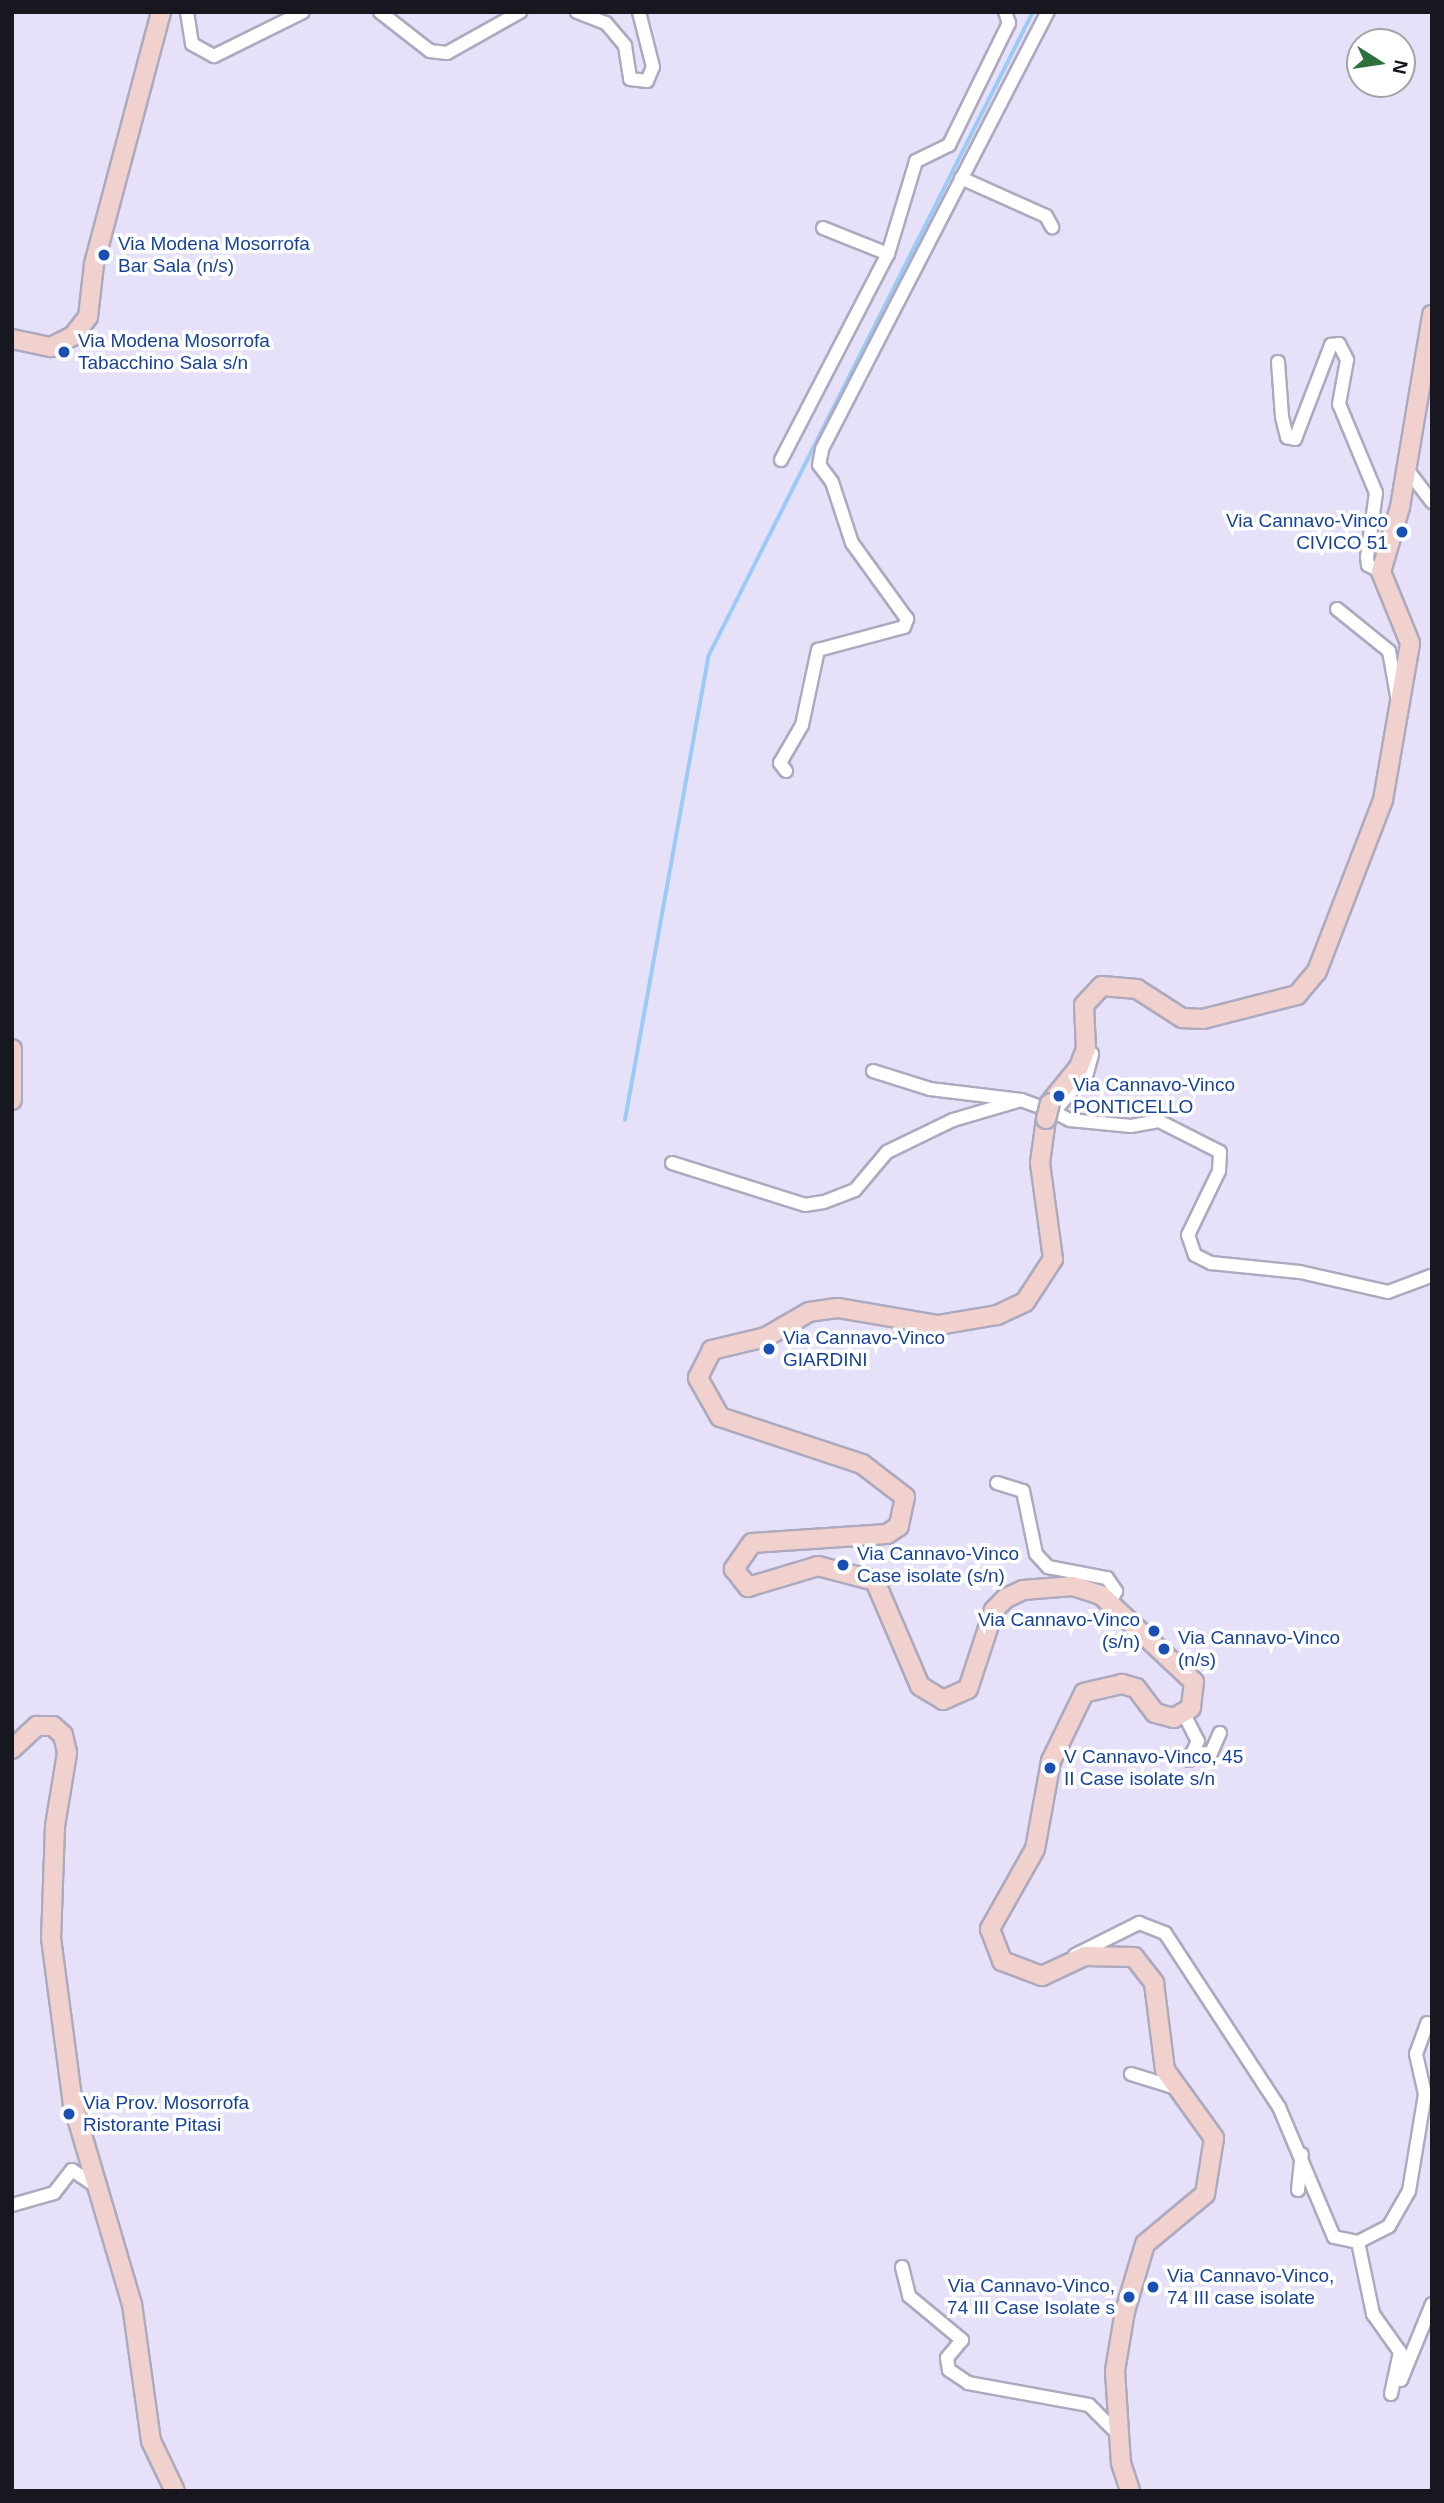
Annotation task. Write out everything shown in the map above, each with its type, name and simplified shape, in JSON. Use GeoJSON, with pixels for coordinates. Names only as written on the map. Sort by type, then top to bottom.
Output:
{"type":"FeatureCollection","features":[{"type":"Feature","properties":{"kind":"street"},"geometry":{"type":"LineString","coordinates":[[12,339],[51,347],[73,336],[88,317],[94,264],[161,12]]}},
{"type":"Feature","properties":{"kind":"street"},"geometry":{"type":"LineString","coordinates":[[187,12],[192,44],[214,56],[303,12]]}},
{"type":"Feature","properties":{"kind":"street"},"geometry":{"type":"LineString","coordinates":[[380,12],[430,51],[447,54],[520,12]]}},
{"type":"Feature","properties":{"kind":"street"},"geometry":{"type":"LineString","coordinates":[[577,12],[606,23],[625,46],[630,79],[647,81],[653,67],[639,12]]}},
{"type":"Feature","properties":{"kind":"street"},"geometry":{"type":"LineString","coordinates":[[781,460],[888,254],[916,161],[949,145],[1009,23],[1005,12]]}},
{"type":"Feature","properties":{"kind":"street"},"geometry":{"type":"LineString","coordinates":[[786,771],[780,763],[802,726],[818,650],[904,627],[907,619],[865,567],[832,482],[819,465],[961,178],[1048,12]]}},
{"type":"Feature","properties":{"kind":"street"},"geometry":{"type":"LineString","coordinates":[[961,178],[1046,216],[1052,227]]}},
{"type":"Feature","properties":{"kind":"street"},"geometry":{"type":"LineString","coordinates":[[823,229],[888,254]]}},
{"type":"Feature","properties":{"kind":"street"},"geometry":{"type":"LineString","coordinates":[[1185,1716],[1194,1682],[1110,1603],[1073,1586],[1006,1598],[994,1610],[968,1689],[943,1700],[929,1695],[875,1581],[817,1566],[748,1587],[734,1569],[752,1543],[887,1535],[899,1526],[905,1497],[862,1464],[720,1417],[698,1378],[712,1350],[766,1337],[809,1312],[837,1308],[938,1325],[997,1315],[1025,1302],[1054,1259],[1040,1163],[1050,1111],[1086,1049],[1084,1005],[1102,986],[1138,989],[1182,1018],[1203,1020],[1297,995],[1309,986],[1382,800],[1409,643],[1381,572],[1406,468],[1432,314]]}},
{"type":"Feature","properties":{"kind":"street"},"geometry":{"type":"LineString","coordinates":[[1278,362],[1282,417],[1287,437],[1295,439],[1331,345],[1339,344],[1347,360],[1339,404],[1376,493],[1367,557],[1368,565],[1381,572]]}},
{"type":"Feature","properties":{"kind":"street"},"geometry":{"type":"LineString","coordinates":[[1406,468],[1432,502]]}},
{"type":"Feature","properties":{"kind":"street"},"geometry":{"type":"LineString","coordinates":[[1337,609],[1389,650],[1399,707]]}},
{"type":"Feature","properties":{"kind":"street"},"geometry":{"type":"LineString","coordinates":[[12,1049],[17,1087],[12,1100]]}},
{"type":"Feature","properties":{"kind":"street"},"geometry":{"type":"LineString","coordinates":[[873,1071],[930,1089],[1021,1100],[1050,1111],[1120,1125],[1159,1121],[1220,1152],[1219,1171],[1188,1235],[1195,1255],[1211,1263],[1300,1272],[1388,1292],[1432,1276]]}},
{"type":"Feature","properties":{"kind":"street"},"geometry":{"type":"LineString","coordinates":[[673,1163],[805,1205],[824,1202],[855,1190],[887,1152],[924,1132],[1021,1100]]}},
{"type":"Feature","properties":{"kind":"street"},"geometry":{"type":"LineString","coordinates":[[997,1483],[1023,1491],[1036,1554],[1048,1567],[1107,1578],[1116,1591],[1110,1603]]}},
{"type":"Feature","properties":{"kind":"street"},"geometry":{"type":"LineString","coordinates":[[1173,2087],[1154,1983],[1134,1956],[1085,1956],[1042,1976],[1002,1961],[990,1929],[992,1915],[1035,1849],[1041,1796],[1074,1709],[1097,1685],[1122,1684],[1136,1688],[1155,1713],[1185,1716],[1197,1729],[1190,1757],[1211,1753],[1220,1733]]}},
{"type":"Feature","properties":{"kind":"street"},"geometry":{"type":"LineString","coordinates":[[12,1749],[37,1726],[52,1726],[63,1735],[67,1753],[55,1826],[51,1938],[73,2104],[132,2304],[151,2441],[175,2491]]}},
{"type":"Feature","properties":{"kind":"street"},"geometry":{"type":"LineString","coordinates":[[1056,1970],[1108,1936],[1139,1923],[1155,1924],[1264,2084],[1302,2154],[1334,2237],[1358,2242],[1389,2226],[1409,2191],[1425,2094],[1416,2054],[1427,2023]]}},
{"type":"Feature","properties":{"kind":"street"},"geometry":{"type":"LineString","coordinates":[[1130,2491],[1119,2435],[1115,2371],[1139,2258],[1154,2233],[1205,2194],[1216,2155],[1200,2115],[1173,2087],[1131,2074]]}},
{"type":"Feature","properties":{"kind":"street"},"geometry":{"type":"LineString","coordinates":[[1298,2190],[1302,2154]]}},
{"type":"Feature","properties":{"kind":"street"},"geometry":{"type":"LineString","coordinates":[[12,2205],[54,2193],[72,2170],[97,2187]]}},
{"type":"Feature","properties":{"kind":"street"},"geometry":{"type":"LineString","coordinates":[[1358,2242],[1373,2314],[1400,2352],[1391,2394],[1410,2365],[1432,2304]]}},
{"type":"Feature","properties":{"kind":"street"},"geometry":{"type":"LineString","coordinates":[[902,2267],[909,2296],[962,2340],[947,2358],[949,2370],[989,2388],[1089,2405],[1119,2435]]}},
{"type":"Feature","properties":{"kind":"waterway"},"geometry":{"type":"LineString","coordinates":[[625,1120],[708,657],[1033,12]]}},
{"type":"Feature","properties":{"kind":"place","name":"Via Modena Mosorrofa Bar Sala (n/s)"},"geometry":{"type":"Point","coordinates":[104,255]}},
{"type":"Feature","properties":{"kind":"place","name":"Via Modena Mosorrofa Tabacchino Sala s/n"},"geometry":{"type":"Point","coordinates":[64,352]}},
{"type":"Feature","properties":{"kind":"place","name":"Via Cannavo-Vinco CIVICO 51"},"geometry":{"type":"Point","coordinates":[1402,532]}},
{"type":"Feature","properties":{"kind":"place","name":"Via Cannavo-Vinco PONTICELLO"},"geometry":{"type":"Point","coordinates":[1059,1096]}},
{"type":"Feature","properties":{"kind":"place","name":"Via Cannavo-Vinco GIARDINI"},"geometry":{"type":"Point","coordinates":[769,1349]}},
{"type":"Feature","properties":{"kind":"place","name":"Via Cannavo-Vinco Case isolate (s/n)"},"geometry":{"type":"Point","coordinates":[843,1565]}},
{"type":"Feature","properties":{"kind":"place","name":"Via Cannavo-Vinco (s/n)"},"geometry":{"type":"Point","coordinates":[1154,1631]}},
{"type":"Feature","properties":{"kind":"place","name":"Via Cannavo-Vinco (n/s)"},"geometry":{"type":"Point","coordinates":[1164,1649]}},
{"type":"Feature","properties":{"kind":"place","name":"V Cannavo-Vinco, 45 II Case isolate s/n"},"geometry":{"type":"Point","coordinates":[1050,1768]}},
{"type":"Feature","properties":{"kind":"place","name":"Via Prov. Mosorrofa Ristorante Pitasi"},"geometry":{"type":"Point","coordinates":[69,2114]}},
{"type":"Feature","properties":{"kind":"place","name":"Via Cannavo-Vinco, 74 III case isolate"},"geometry":{"type":"Point","coordinates":[1153,2287]}},
{"type":"Feature","properties":{"kind":"place","name":"Via Cannavo-Vinco, 74 III Case Isolate s"},"geometry":{"type":"Point","coordinates":[1129,2297]}}]}
